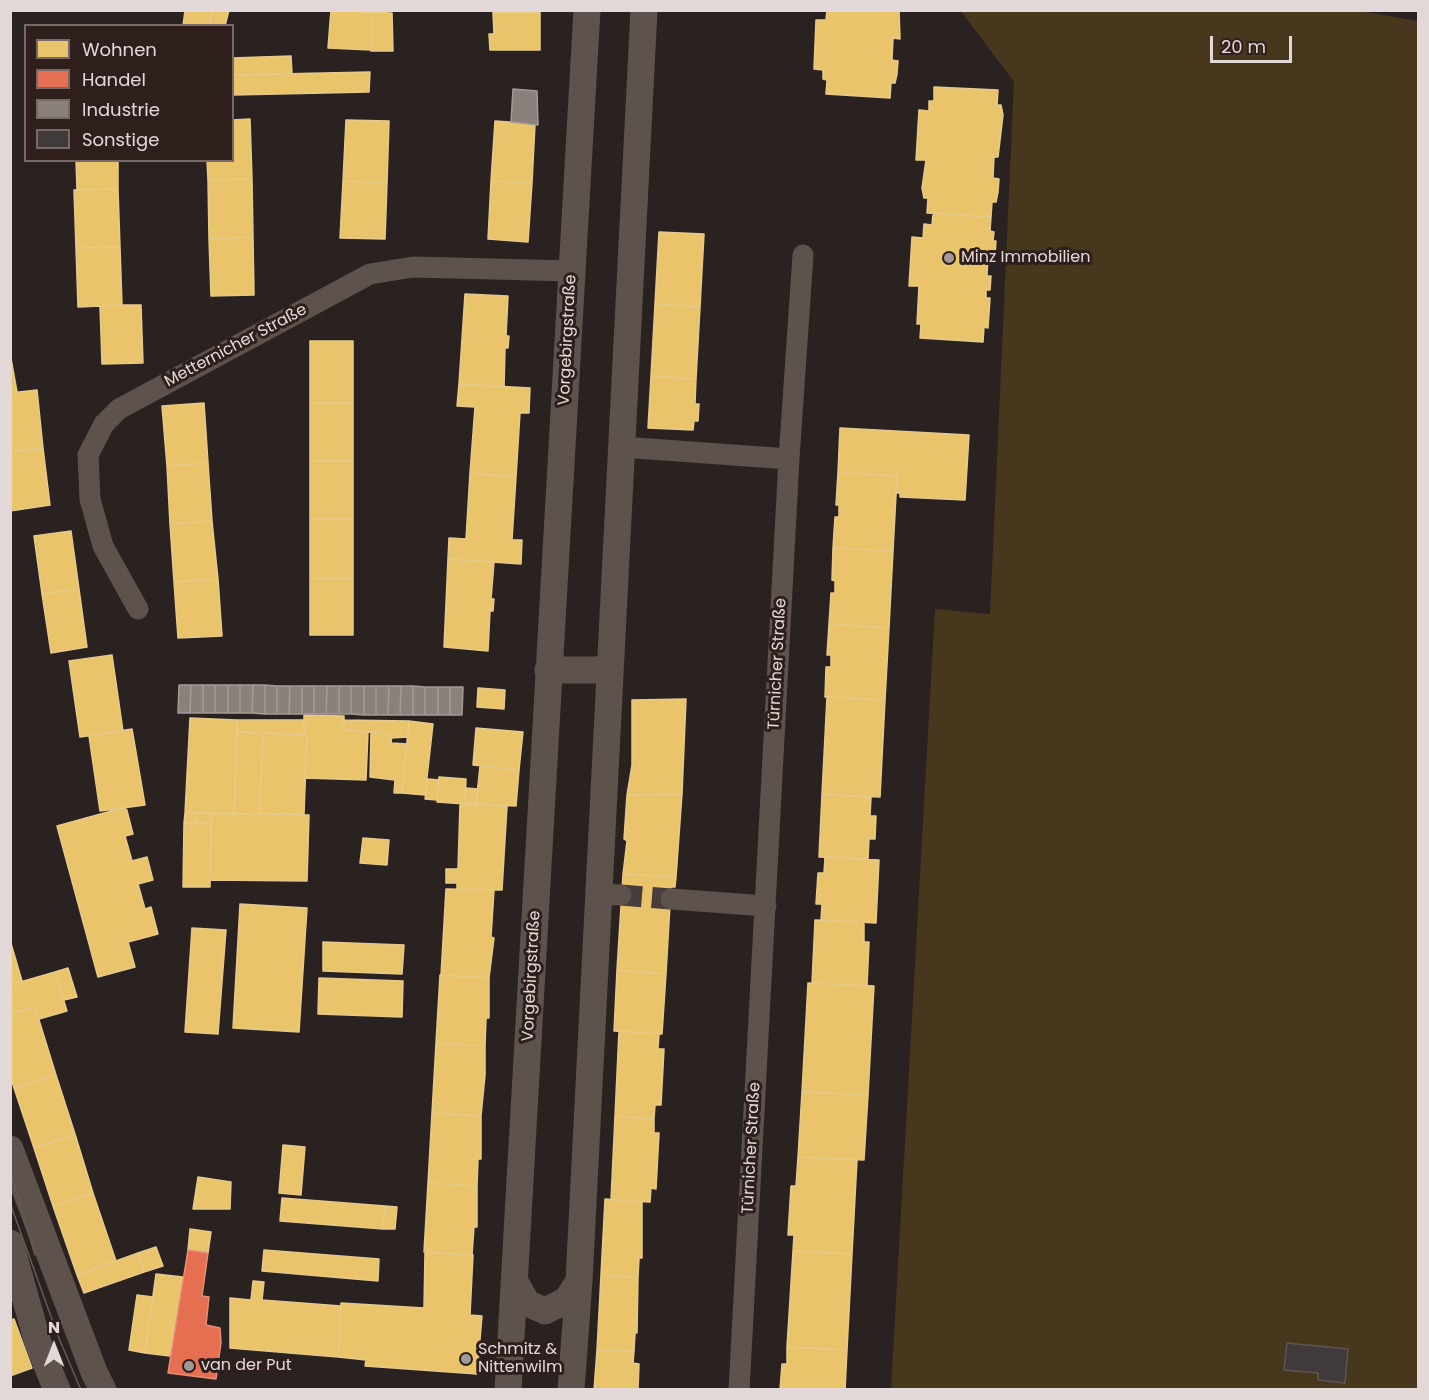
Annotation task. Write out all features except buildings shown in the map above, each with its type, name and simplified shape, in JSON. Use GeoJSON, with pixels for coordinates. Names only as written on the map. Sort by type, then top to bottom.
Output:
{"type":"FeatureCollection","features":[{"type":"Feature","properties":{"kind":"street","name":"Vorgebirgstraße"},"geometry":{"type":"LineString","coordinates":[[508,1389],[587,10]]}},
{"type":"Feature","properties":{"kind":"street"},"geometry":{"type":"LineString","coordinates":[[571,1389],[610,894],[610,670],[644,10]]}},
{"type":"Feature","properties":{"kind":"street","name":"Türnicher Straße"},"geometry":{"type":"LineString","coordinates":[[739,1389],[789,459],[803,255]]}},
{"type":"Feature","properties":{"kind":"street","name":"Metternicher Straße"},"geometry":{"type":"LineString","coordinates":[[138,609],[103,546],[90,499],[88,455],[104,424],[119,409],[370,274],[413,267],[572,271]]}},
{"type":"Feature","properties":{"kind":"street"},"geometry":{"type":"LineString","coordinates":[[622,447],[789,459]]}},
{"type":"Feature","properties":{"kind":"street"},"geometry":{"type":"LineString","coordinates":[[548,670],[610,670]]}},
{"type":"Feature","properties":{"kind":"street"},"geometry":{"type":"LineString","coordinates":[[671,899],[766,906]]}},
{"type":"Feature","properties":{"kind":"street"},"geometry":{"type":"LineString","coordinates":[[10,1149],[102,1389]]}},
{"type":"Feature","properties":{"kind":"street"},"geometry":{"type":"LineString","coordinates":[[10,1243],[38,1342],[57,1389]]}},
{"type":"Feature","properties":{"kind":"street"},"geometry":{"type":"LineString","coordinates":[[515,1282],[526,1304],[545,1311],[567,1300],[579,1281]]}},
{"type":"Feature","properties":{"kind":"shaded area"},"geometry":{"type":"Polygon","coordinates":[[[1355,10],[1418,21],[1418,1389],[891,1390],[935,609],[990,614],[1014,82],[961,11],[1355,10]]]}},
{"type":"Feature","properties":{"kind":"tunnel"},"geometry":{"type":"LineString","coordinates":[[621,895],[671,899]]}},
{"type":"Feature","properties":{"kind":"tram line"},"geometry":{"type":"LineString","coordinates":[[10,1170],[35,1255]]}},
{"type":"Feature","properties":{"kind":"tram line"},"geometry":{"type":"LineString","coordinates":[[10,1203],[58,1336],[81,1390]]}},
{"type":"Feature","properties":{"kind":"place","name":"Minz Immobilien"},"geometry":{"type":"Point","coordinates":[949,258]}},
{"type":"Feature","properties":{"kind":"place","name":"Schmitz & Nittenwilm"},"geometry":{"type":"Point","coordinates":[466,1359]}},
{"type":"Feature","properties":{"kind":"place","name":"van der Put"},"geometry":{"type":"Point","coordinates":[189,1366]}}]}
